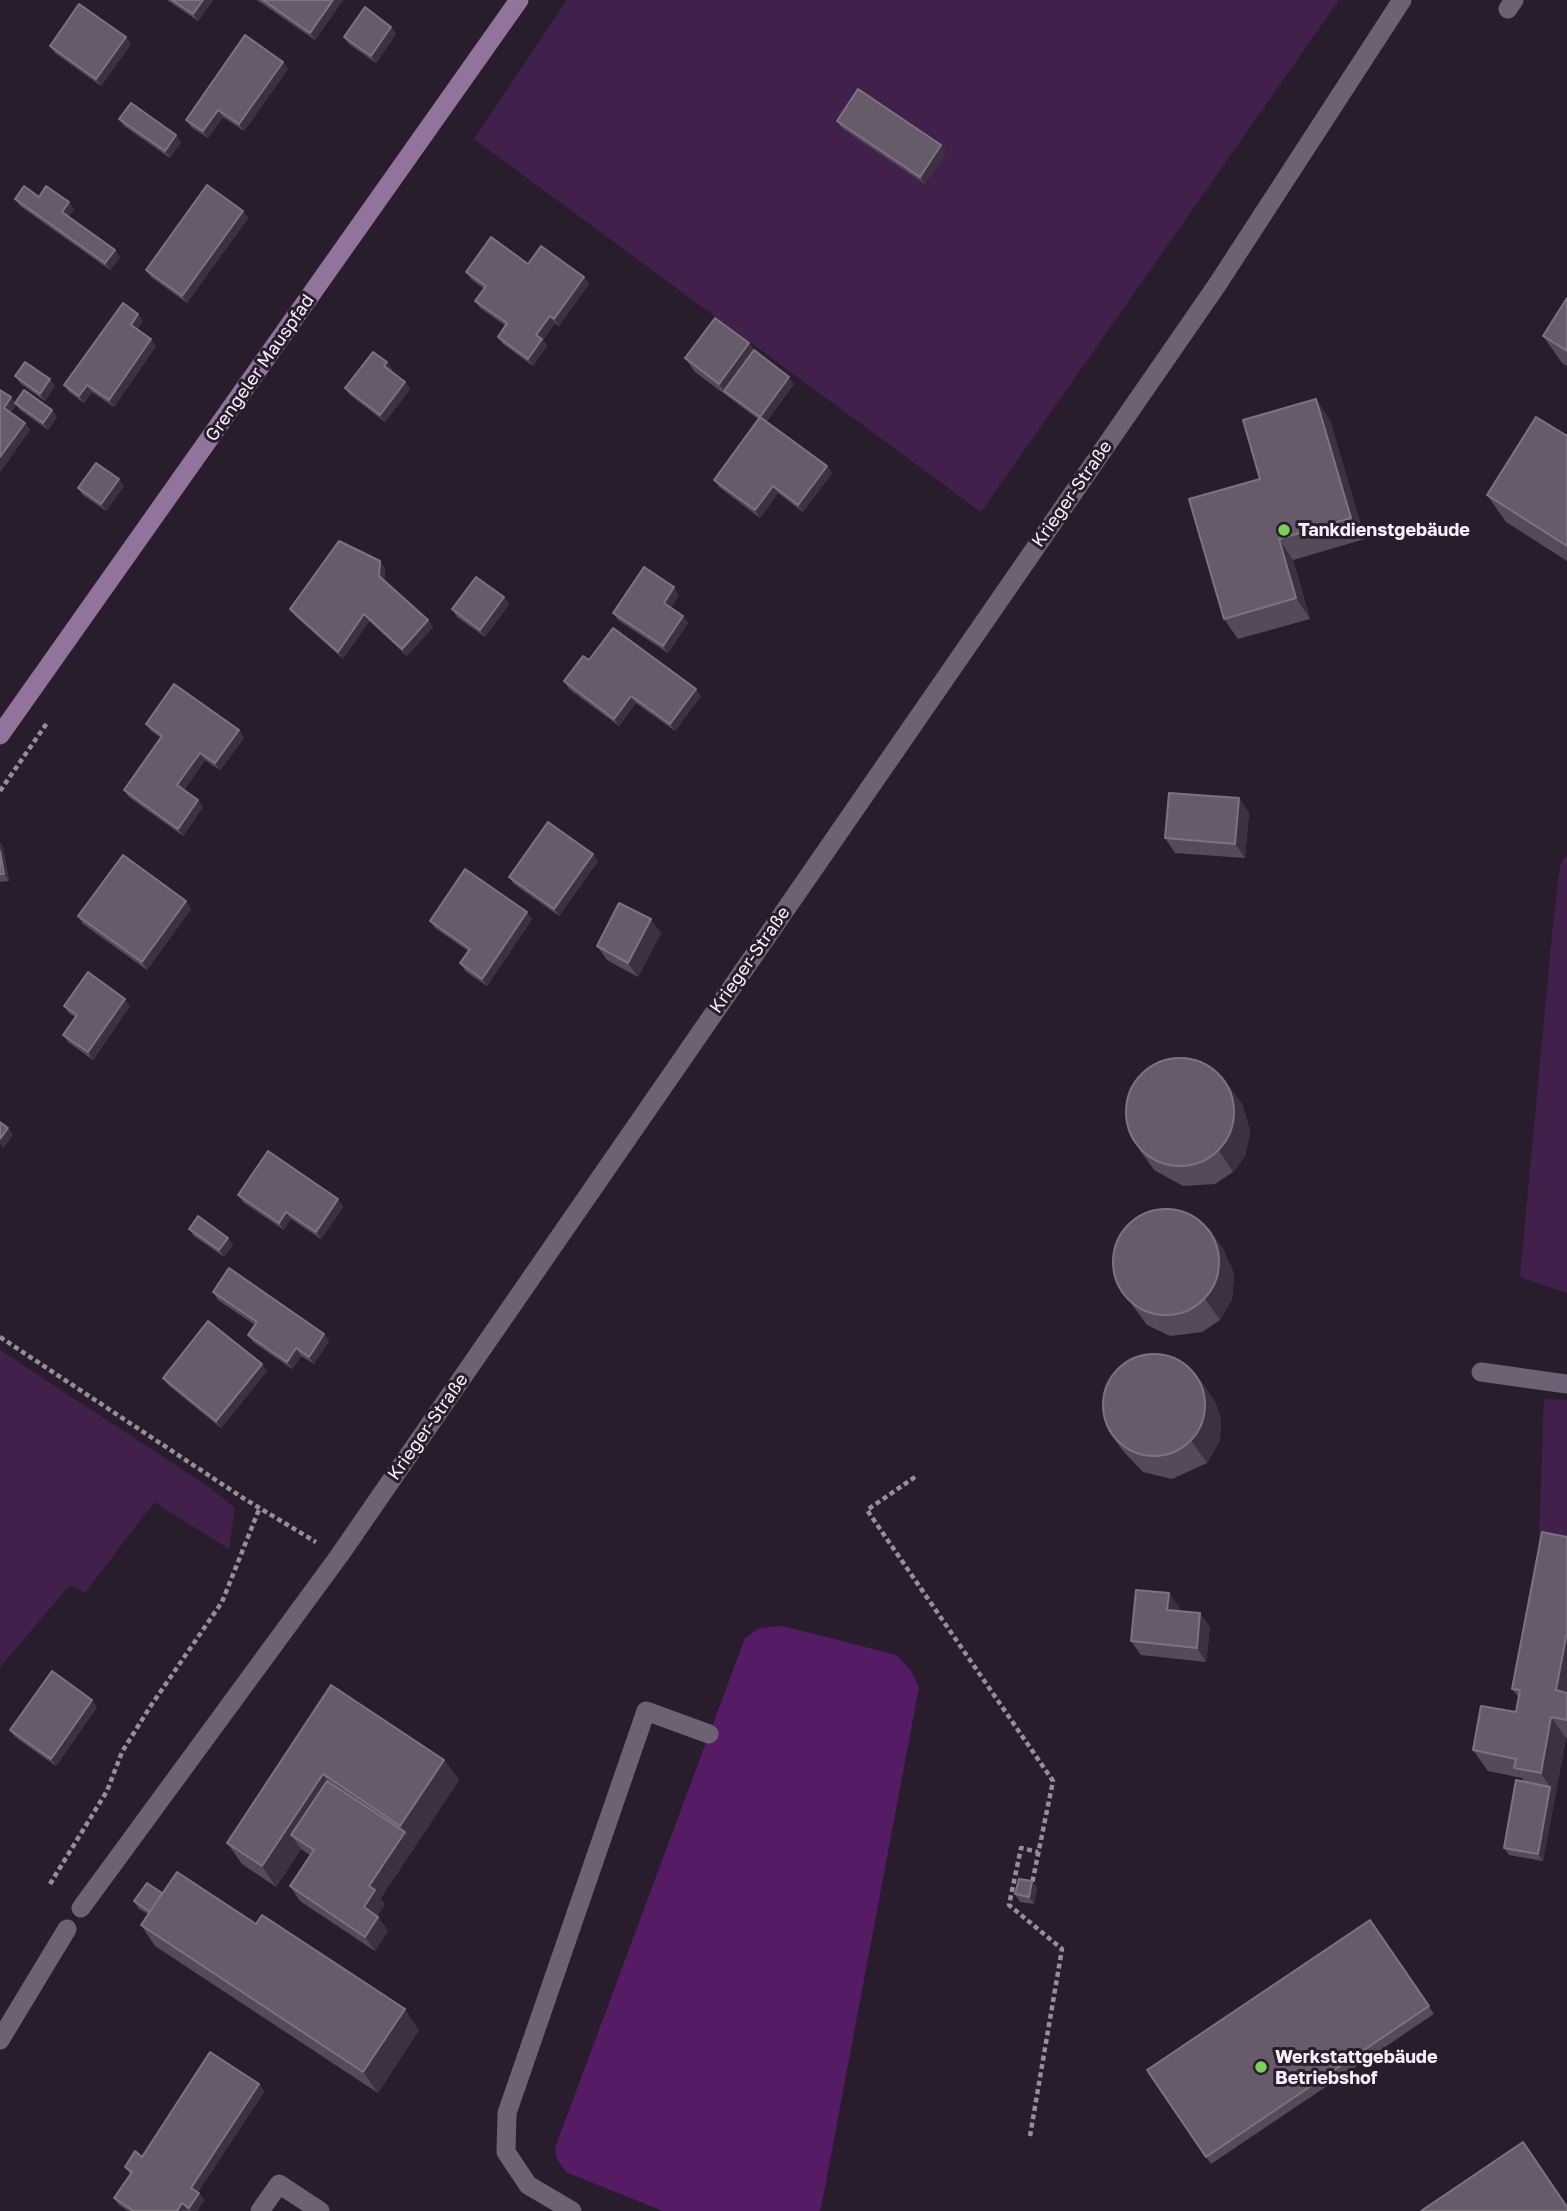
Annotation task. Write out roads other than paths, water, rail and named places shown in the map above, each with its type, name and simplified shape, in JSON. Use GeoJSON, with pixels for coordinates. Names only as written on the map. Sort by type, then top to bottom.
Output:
{"type":"FeatureCollection","features":[{"type":"Feature","properties":{"kind":"main road","name":"Grengeler Mauspfad"},"geometry":{"type":"LineString","coordinates":[[0,735],[519,0]]}},
{"type":"Feature","properties":{"kind":"street","name":"Krieger-Straße"},"geometry":{"type":"LineString","coordinates":[[81,1908],[339,1556],[1217,285],[1402,0]]}},
{"type":"Feature","properties":{"kind":"street"},"geometry":{"type":"LineString","coordinates":[[1481,1372],[1567,1384]]}},
{"type":"Feature","properties":{"kind":"street"},"geometry":{"type":"LineString","coordinates":[[572,2211],[528,2185],[506,2152],[507,2112],[646,1711],[709,1734]]}},
{"type":"Feature","properties":{"kind":"street"},"geometry":{"type":"LineString","coordinates":[[0,2040],[67,1929]]}},
{"type":"Feature","properties":{"kind":"street"},"geometry":{"type":"LineString","coordinates":[[260,2211],[279,2183],[320,2211]]}},
{"type":"Feature","properties":{"kind":"place","name":"Tankdienstgebäude"},"geometry":{"type":"Point","coordinates":[1284,530]}},
{"type":"Feature","properties":{"kind":"place","name":"Werkstattgebäude Betriebshof"},"geometry":{"type":"Point","coordinates":[1261,2067]}}]}
